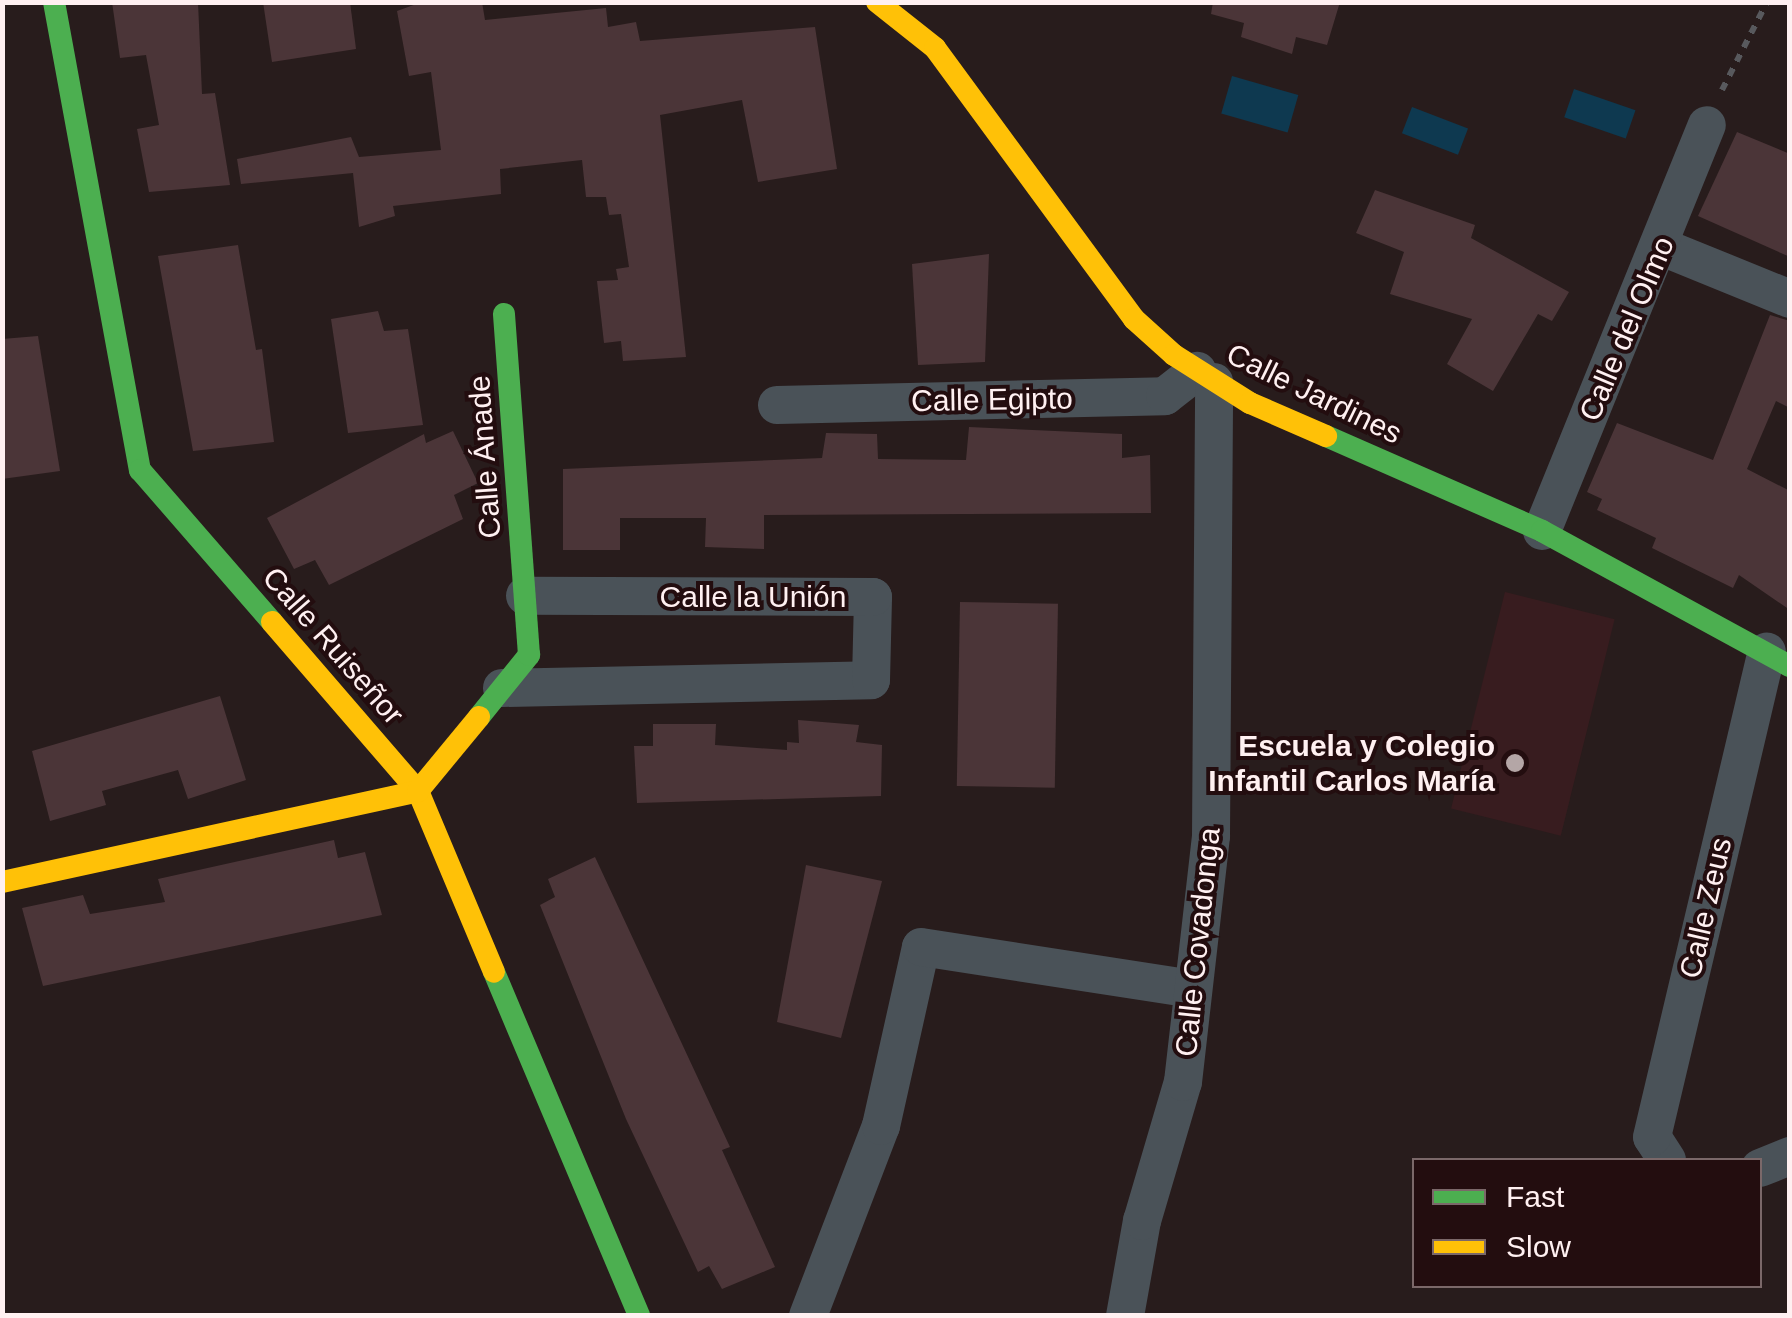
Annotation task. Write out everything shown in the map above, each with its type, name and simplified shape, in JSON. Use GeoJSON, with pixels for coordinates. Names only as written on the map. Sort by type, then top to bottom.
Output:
{"type":"FeatureCollection","features":[{"type":"Feature","properties":{"kind":"street","name":"Calle Ruiseñor"},"geometry":{"type":"LineString","coordinates":[[54,2],[140,470],[418,790],[639,1316]]}},
{"type":"Feature","properties":{"kind":"street","name":"Calle Jardines"},"geometry":{"type":"LineString","coordinates":[[877,2],[935,48],[1134,319],[1206,376],[1542,531],[1778,658]]}},
{"type":"Feature","properties":{"kind":"street","name":"Calle del Olmo"},"geometry":{"type":"LineString","coordinates":[[1542,531],[1662,247],[1707,125]]}},
{"type":"Feature","properties":{"kind":"street"},"geometry":{"type":"LineString","coordinates":[[1662,247],[1790,300]]}},
{"type":"Feature","properties":{"kind":"street","name":"Calle Ánade"},"geometry":{"type":"LineString","coordinates":[[504,314],[524,596]]}},
{"type":"Feature","properties":{"kind":"street","name":"Calle Egipto"},"geometry":{"type":"LineString","coordinates":[[777,405],[1165,396],[1206,376]]}},
{"type":"Feature","properties":{"kind":"street","name":"Calle Covadonga"},"geometry":{"type":"LineString","coordinates":[[1124,1316],[1142,1222],[1183,1082],[1212,836],[1206,376]]}},
{"type":"Feature","properties":{"kind":"street"},"geometry":{"type":"LineString","coordinates":[[2,882],[418,790],[529,656],[524,596]]}},
{"type":"Feature","properties":{"kind":"street","name":"Calle la Unión"},"geometry":{"type":"LineString","coordinates":[[502,688],[870,680],[873,597],[524,596]]}},
{"type":"Feature","properties":{"kind":"street","name":"Calle Zeus"},"geometry":{"type":"LineString","coordinates":[[1666,1158],[1652,1137],[1778,658]]}},
{"type":"Feature","properties":{"kind":"street"},"geometry":{"type":"LineString","coordinates":[[808,1316],[880,1126],[921,947],[1193,989]]}},
{"type":"Feature","properties":{"kind":"street"},"geometry":{"type":"LineString","coordinates":[[1762,1167],[1790,1156]]}},
{"type":"Feature","properties":{"kind":"path"},"geometry":{"type":"LineString","coordinates":[[1707,125],[1767,2]]}},
{"type":"Feature","properties":{"kind":"shaded area","name":"Escuela y Colegio Infantil Carlos María"},"geometry":{"type":"Polygon","coordinates":[[[1505,592],[1615,619],[1561,836],[1451,808],[1505,592]]]}},
{"type":"Feature","properties":{"kind":"water"},"geometry":{"type":"Polygon","coordinates":[[[1232,76],[1298,95],[1288,133],[1221,113],[1232,76]]]}},
{"type":"Feature","properties":{"kind":"water"},"geometry":{"type":"Polygon","coordinates":[[[1574,89],[1635,110],[1626,139],[1564,117],[1574,89]]]}},
{"type":"Feature","properties":{"kind":"water"},"geometry":{"type":"Polygon","coordinates":[[[1412,107],[1468,129],[1458,155],[1402,133],[1412,107]]]}},
{"type":"Feature","properties":{"kind":"building"},"geometry":{"type":"Polygon","coordinates":[[[112,2],[198,2],[202,94],[215,93],[230,185],[149,192],[137,129],[159,125],[146,55],[120,58],[112,2]]]}},
{"type":"Feature","properties":{"kind":"building"},"geometry":{"type":"Polygon","coordinates":[[[263,2],[350,2],[356,49],[272,62],[263,2]]]}},
{"type":"Feature","properties":{"kind":"building"},"geometry":{"type":"Polygon","coordinates":[[[422,2],[482,2],[485,20],[606,8],[608,27],[636,22],[640,41],[815,27],[837,169],[758,182],[742,100],[660,115],[686,357],[623,361],[621,341],[604,343],[597,281],[618,280],[616,269],[629,267],[621,214],[609,215],[606,197],[586,197],[582,160],[500,169],[501,194],[393,206],[395,216],[359,227],[353,173],[241,184],[237,159],[351,137],[359,157],[441,150],[431,72],[409,76],[397,11],[422,2]]]}},
{"type":"Feature","properties":{"kind":"building"},"geometry":{"type":"Polygon","coordinates":[[[1213,2],[1340,2],[1327,45],[1296,37],[1292,54],[1241,37],[1244,23],[1211,14],[1213,2]]]}},
{"type":"Feature","properties":{"kind":"building"},"geometry":{"type":"Polygon","coordinates":[[[1737,132],[1790,154],[1790,257],[1698,216],[1737,132]]]}},
{"type":"Feature","properties":{"kind":"building"},"geometry":{"type":"Polygon","coordinates":[[[1375,190],[1475,225],[1471,238],[1569,292],[1552,321],[1538,314],[1493,391],[1447,364],[1472,319],[1390,294],[1404,252],[1356,233],[1375,190]]]}},
{"type":"Feature","properties":{"kind":"building"},"geometry":{"type":"Polygon","coordinates":[[[238,245],[256,350],[262,349],[274,442],[193,451],[158,256],[238,245]]]}},
{"type":"Feature","properties":{"kind":"building"},"geometry":{"type":"Polygon","coordinates":[[[989,254],[985,362],[918,365],[912,264],[989,254]]]}},
{"type":"Feature","properties":{"kind":"building"},"geometry":{"type":"Polygon","coordinates":[[[378,311],[384,331],[408,329],[423,425],[348,433],[331,319],[378,311]]]}},
{"type":"Feature","properties":{"kind":"building"},"geometry":{"type":"Polygon","coordinates":[[[1770,315],[1790,321],[1790,408],[1776,401],[1747,469],[1790,491],[1790,610],[1739,575],[1733,588],[1652,548],[1656,538],[1597,510],[1602,499],[1587,492],[1617,423],[1713,460],[1770,315]]]}},
{"type":"Feature","properties":{"kind":"building"},"geometry":{"type":"Polygon","coordinates":[[[38,336],[60,471],[2,479],[2,339],[38,336]]]}},
{"type":"Feature","properties":{"kind":"building"},"geometry":{"type":"Polygon","coordinates":[[[969,427],[1122,434],[1122,458],[1150,455],[1151,513],[764,515],[764,549],[705,547],[706,518],[620,518],[620,550],[563,550],[563,469],[822,458],[826,433],[877,434],[878,459],[966,460],[969,427]]]}},
{"type":"Feature","properties":{"kind":"building"},"geometry":{"type":"Polygon","coordinates":[[[453,431],[478,483],[454,495],[463,519],[329,585],[315,560],[294,569],[267,518],[424,434],[426,443],[453,431]]]}},
{"type":"Feature","properties":{"kind":"building"},"geometry":{"type":"Polygon","coordinates":[[[960,602],[1058,604],[1055,788],[957,786],[960,602]]]}},
{"type":"Feature","properties":{"kind":"building"},"geometry":{"type":"Polygon","coordinates":[[[220,696],[246,780],[188,799],[178,770],[102,791],[106,805],[50,821],[32,751],[220,696]]]}},
{"type":"Feature","properties":{"kind":"building"},"geometry":{"type":"Polygon","coordinates":[[[798,720],[859,725],[856,742],[882,745],[881,796],[637,803],[634,746],[653,746],[653,724],[716,724],[715,745],[787,750],[787,742],[799,743],[798,720]]]}},
{"type":"Feature","properties":{"kind":"building"},"geometry":{"type":"Polygon","coordinates":[[[334,840],[338,858],[365,852],[382,915],[43,986],[22,908],[83,895],[90,914],[165,902],[158,879],[334,840]]]}},
{"type":"Feature","properties":{"kind":"building"},"geometry":{"type":"Polygon","coordinates":[[[595,857],[730,1147],[722,1150],[775,1267],[722,1289],[709,1266],[698,1272],[626,1119],[540,905],[555,897],[548,879],[595,857]]]}},
{"type":"Feature","properties":{"kind":"building"},"geometry":{"type":"Polygon","coordinates":[[[806,865],[882,881],[841,1038],[777,1022],[806,865]]]}},
{"type":"Feature","properties":{"kind":"traffic: fast"},"geometry":{"type":"LineString","coordinates":[[54,2],[140,470],[272,622]]}},
{"type":"Feature","properties":{"kind":"traffic: fast"},"geometry":{"type":"LineString","coordinates":[[479,717],[529,655],[504,314]]}},
{"type":"Feature","properties":{"kind":"traffic: fast"},"geometry":{"type":"LineString","coordinates":[[1326,436],[1542,531],[1790,666]]}},
{"type":"Feature","properties":{"kind":"traffic: fast"},"geometry":{"type":"LineString","coordinates":[[494,972],[639,1316]]}},
{"type":"Feature","properties":{"kind":"traffic: slow"},"geometry":{"type":"LineString","coordinates":[[877,2],[935,48],[1134,319],[1174,355],[1250,403],[1326,436]]}},
{"type":"Feature","properties":{"kind":"traffic: slow"},"geometry":{"type":"LineString","coordinates":[[272,622],[418,791],[494,972]]}},
{"type":"Feature","properties":{"kind":"traffic: slow"},"geometry":{"type":"LineString","coordinates":[[2,882],[418,791],[479,717]]}},
{"type":"Feature","properties":{"kind":"place","name":"Escuela y Colegio Infantil Carlos María"},"geometry":{"type":"Point","coordinates":[1515,763]}}]}
